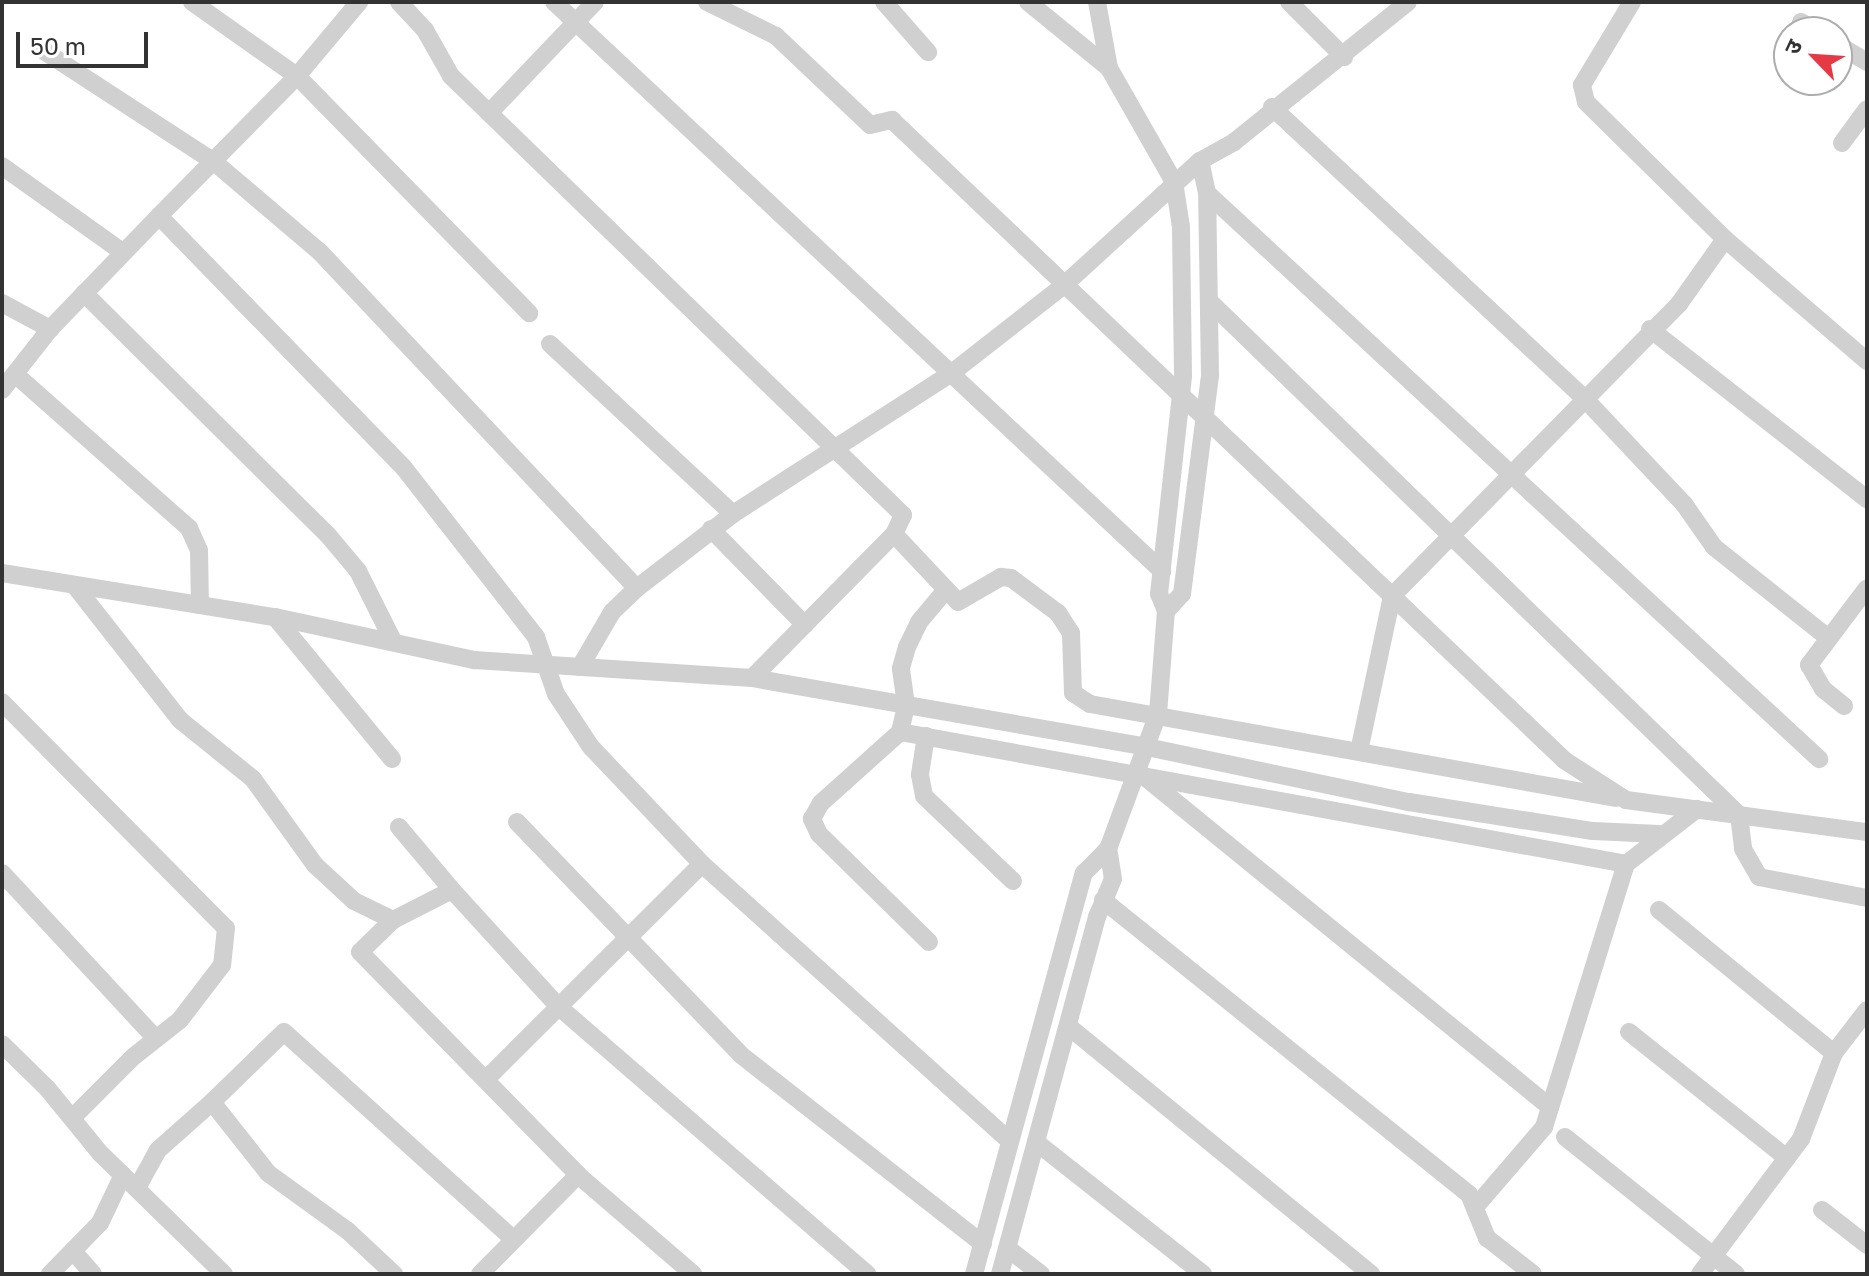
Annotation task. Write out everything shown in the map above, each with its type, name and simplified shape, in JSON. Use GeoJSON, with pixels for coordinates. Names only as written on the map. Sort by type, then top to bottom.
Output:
{"type":"FeatureCollection","features":[{"type":"Feature","properties":{"kind":"street"},"geometry":{"type":"LineString","coordinates":[[192,2],[297,76],[529,313]]}},
{"type":"Feature","properties":{"kind":"street"},"geometry":{"type":"LineString","coordinates":[[2,390],[50,329],[121,251],[297,76],[359,2]]}},
{"type":"Feature","properties":{"kind":"street"},"geometry":{"type":"LineString","coordinates":[[399,2],[425,30],[451,76],[903,515],[894,534],[752,678]]}},
{"type":"Feature","properties":{"kind":"street"},"geometry":{"type":"LineString","coordinates":[[554,2],[949,375],[1162,571]]}},
{"type":"Feature","properties":{"kind":"street"},"geometry":{"type":"LineString","coordinates":[[489,113],[595,2]]}},
{"type":"Feature","properties":{"kind":"street"},"geometry":{"type":"LineString","coordinates":[[707,2],[776,36],[870,125],[892,120],[1564,760],[1626,800]]}},
{"type":"Feature","properties":{"kind":"street"},"geometry":{"type":"LineString","coordinates":[[884,2],[928,52]]}},
{"type":"Feature","properties":{"kind":"street"},"geometry":{"type":"LineString","coordinates":[[1028,2],[1109,68]]}},
{"type":"Feature","properties":{"kind":"street"},"geometry":{"type":"LineString","coordinates":[[974,1274],[1084,873],[1108,849],[1158,714],[1166,611],[1159,594],[1181,394],[1181,227],[1174,182],[1109,68],[1097,2]]}},
{"type":"Feature","properties":{"kind":"street"},"geometry":{"type":"LineString","coordinates":[[1289,2],[1344,57]]}},
{"type":"Feature","properties":{"kind":"street"},"geometry":{"type":"LineString","coordinates":[[580,667],[612,612],[637,588],[711,529],[949,375],[1063,286],[1174,182],[1200,161],[1234,142],[1272,107],[1344,57],[1408,2]]}},
{"type":"Feature","properties":{"kind":"street"},"geometry":{"type":"LineString","coordinates":[[1632,2],[1582,85],[1586,102],[1725,239],[1867,361]]}},
{"type":"Feature","properties":{"kind":"street"},"geometry":{"type":"LineString","coordinates":[[44,51],[213,161],[320,252],[637,588]]}},
{"type":"Feature","properties":{"kind":"street"},"geometry":{"type":"LineString","coordinates":[[1272,107],[1584,398],[1684,504],[1714,547],[1826,636]]}},
{"type":"Feature","properties":{"kind":"street"},"geometry":{"type":"LineString","coordinates":[[1842,143],[1867,109]]}},
{"type":"Feature","properties":{"kind":"street"},"geometry":{"type":"LineString","coordinates":[[1166,611],[1182,594],[1204,418],[1209,301],[1207,193],[1200,161]]}},
{"type":"Feature","properties":{"kind":"street"},"geometry":{"type":"LineString","coordinates":[[2,166],[121,251]]}},
{"type":"Feature","properties":{"kind":"street"},"geometry":{"type":"LineString","coordinates":[[1207,193],[1819,759]]}},
{"type":"Feature","properties":{"kind":"street"},"geometry":{"type":"LineString","coordinates":[[159,216],[404,468],[536,637],[550,666],[556,694],[591,747],[702,864],[1010,1141]]}},
{"type":"Feature","properties":{"kind":"street"},"geometry":{"type":"LineString","coordinates":[[1359,751],[1392,596],[1650,329],[1679,304],[1725,239]]}},
{"type":"Feature","properties":{"kind":"street"},"geometry":{"type":"LineString","coordinates":[[84,293],[327,534],[358,571],[394,643]]}},
{"type":"Feature","properties":{"kind":"street"},"geometry":{"type":"LineString","coordinates":[[1209,301],[1739,815],[1743,849],[1759,877],[1867,898]]}},
{"type":"Feature","properties":{"kind":"street"},"geometry":{"type":"LineString","coordinates":[[2,303],[50,329]]}},
{"type":"Feature","properties":{"kind":"street"},"geometry":{"type":"LineString","coordinates":[[1650,329],[1867,499]]}},
{"type":"Feature","properties":{"kind":"street"},"geometry":{"type":"LineString","coordinates":[[550,344],[733,514]]}},
{"type":"Feature","properties":{"kind":"street"},"geometry":{"type":"LineString","coordinates":[[16,375],[189,528],[199,550],[200,605]]}},
{"type":"Feature","properties":{"kind":"street"},"geometry":{"type":"LineString","coordinates":[[711,529],[805,625]]}},
{"type":"Feature","properties":{"kind":"street"},"geometry":{"type":"LineString","coordinates":[[894,534],[944,592],[958,602],[1001,577],[1011,578],[1067,623],[1071,633],[1070,684],[1080,700],[1626,800],[1867,832]]}},
{"type":"Feature","properties":{"kind":"street"},"geometry":{"type":"LineString","coordinates":[[2,573],[275,617],[474,660],[752,678],[1147,747],[1409,802],[1593,831],[1659,834]]}},
{"type":"Feature","properties":{"kind":"street"},"geometry":{"type":"LineString","coordinates":[[75,586],[180,720],[253,779],[315,865],[354,901],[393,920]]}},
{"type":"Feature","properties":{"kind":"street"},"geometry":{"type":"LineString","coordinates":[[1844,706],[1823,689],[1809,665],[1826,636],[1860,609],[1867,588]]}},
{"type":"Feature","properties":{"kind":"street"},"geometry":{"type":"LineString","coordinates":[[929,942],[819,834],[812,819],[821,803],[900,732],[906,705],[901,668],[907,647],[944,592]]}},
{"type":"Feature","properties":{"kind":"street"},"geometry":{"type":"LineString","coordinates":[[275,617],[392,759]]}},
{"type":"Feature","properties":{"kind":"street"},"geometry":{"type":"LineString","coordinates":[[2,702],[226,928],[222,965],[180,1020],[72,1118]]}},
{"type":"Feature","properties":{"kind":"street"},"geometry":{"type":"LineString","coordinates":[[900,732],[1139,772],[1626,864]]}},
{"type":"Feature","properties":{"kind":"street"},"geometry":{"type":"LineString","coordinates":[[926,736],[920,775],[924,796],[1013,881]]}},
{"type":"Feature","properties":{"kind":"street"},"geometry":{"type":"LineString","coordinates":[[1139,772],[1550,1107]]}},
{"type":"Feature","properties":{"kind":"street"},"geometry":{"type":"LineString","coordinates":[[1477,1205],[1544,1127],[1626,864],[1659,834],[1697,809]]}},
{"type":"Feature","properties":{"kind":"street"},"geometry":{"type":"LineString","coordinates":[[517,822],[741,1055],[983,1244]]}},
{"type":"Feature","properties":{"kind":"street"},"geometry":{"type":"LineString","coordinates":[[399,827],[559,1007],[867,1274]]}},
{"type":"Feature","properties":{"kind":"street"},"geometry":{"type":"LineString","coordinates":[[1000,1274],[1103,900],[1113,879],[1108,849]]}},
{"type":"Feature","properties":{"kind":"street"},"geometry":{"type":"LineString","coordinates":[[486,1079],[702,864]]}},
{"type":"Feature","properties":{"kind":"street"},"geometry":{"type":"LineString","coordinates":[[2,873],[156,1039]]}},
{"type":"Feature","properties":{"kind":"street"},"geometry":{"type":"LineString","coordinates":[[452,890],[393,920],[360,952],[578,1175],[693,1274]]}},
{"type":"Feature","properties":{"kind":"street"},"geometry":{"type":"LineString","coordinates":[[1103,900],[1477,1205],[1487,1238],[1533,1274]]}},
{"type":"Feature","properties":{"kind":"street"},"geometry":{"type":"LineString","coordinates":[[1659,910],[1834,1053]]}},
{"type":"Feature","properties":{"kind":"street"},"geometry":{"type":"LineString","coordinates":[[1700,1274],[1801,1139],[1834,1053],[1867,1010]]}},
{"type":"Feature","properties":{"kind":"street"},"geometry":{"type":"LineString","coordinates":[[1068,1026],[1371,1274]]}},
{"type":"Feature","properties":{"kind":"street"},"geometry":{"type":"LineString","coordinates":[[50,1274],[100,1223],[158,1150],[284,1032],[513,1239]]}},
{"type":"Feature","properties":{"kind":"street"},"geometry":{"type":"LineString","coordinates":[[1629,1032],[1787,1158]]}},
{"type":"Feature","properties":{"kind":"street"},"geometry":{"type":"LineString","coordinates":[[2,1044],[130,1182],[224,1274]]}},
{"type":"Feature","properties":{"kind":"street"},"geometry":{"type":"LineString","coordinates":[[212,1102],[268,1173],[348,1231],[394,1274]]}},
{"type":"Feature","properties":{"kind":"street"},"geometry":{"type":"LineString","coordinates":[[1565,1137],[1736,1274]]}},
{"type":"Feature","properties":{"kind":"street"},"geometry":{"type":"LineString","coordinates":[[1036,1142],[1203,1274]]}},
{"type":"Feature","properties":{"kind":"street"},"geometry":{"type":"LineString","coordinates":[[480,1274],[578,1175]]}},
{"type":"Feature","properties":{"kind":"street"},"geometry":{"type":"LineString","coordinates":[[1822,1210],[1867,1245]]}},
{"type":"Feature","properties":{"kind":"street"},"geometry":{"type":"LineString","coordinates":[[1007,1248],[1041,1274]]}},
{"type":"Feature","properties":{"kind":"street"},"geometry":{"type":"LineString","coordinates":[[73,1251],[93,1274]]}}]}
